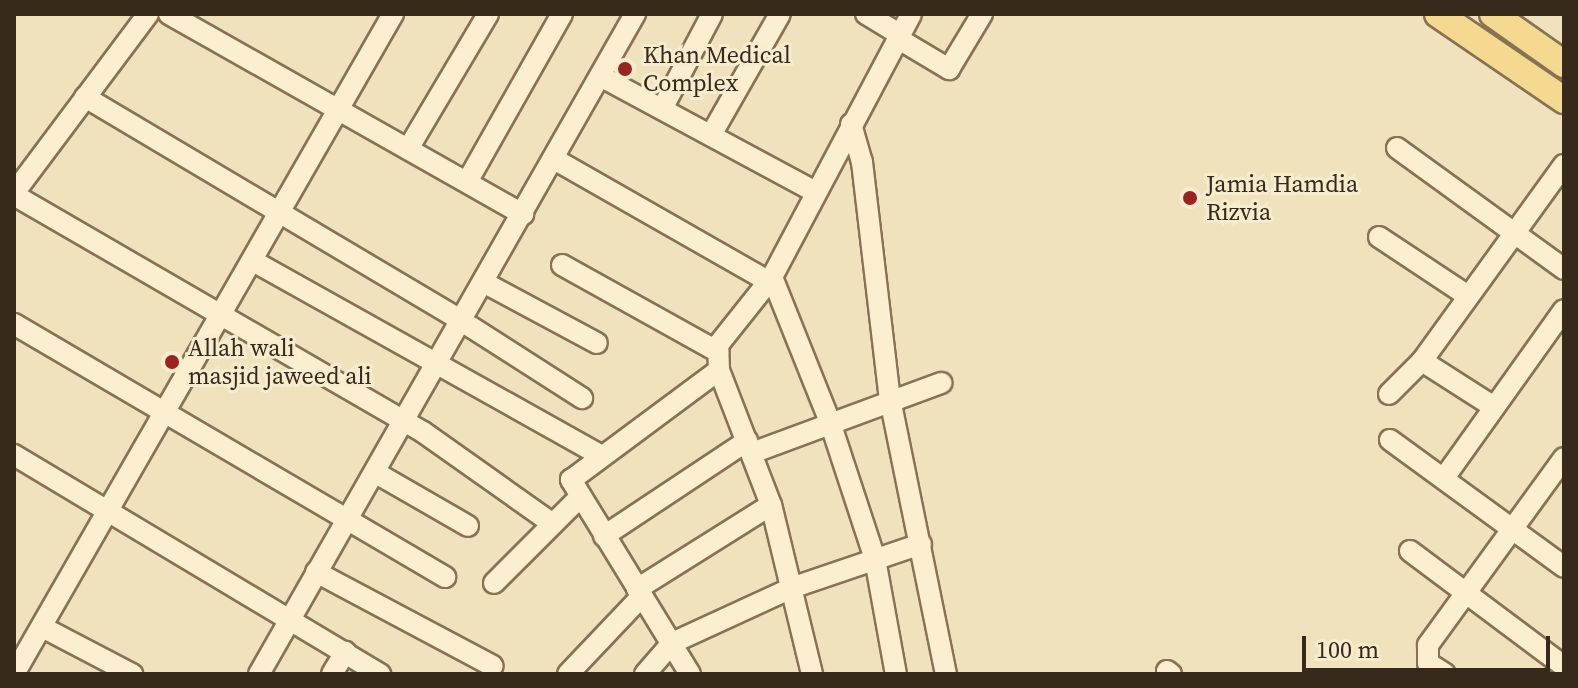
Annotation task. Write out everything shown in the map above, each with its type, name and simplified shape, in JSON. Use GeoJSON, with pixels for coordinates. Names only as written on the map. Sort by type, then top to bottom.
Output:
{"type":"FeatureCollection","features":[{"type":"Feature","properties":{"kind":"main road"},"geometry":{"type":"LineString","coordinates":[[1438,14],[1564,100]]}},
{"type":"Feature","properties":{"kind":"main road"},"geometry":{"type":"LineString","coordinates":[[1493,14],[1564,64]]}},
{"type":"Feature","properties":{"kind":"street"},"geometry":{"type":"LineString","coordinates":[[148,14],[14,194],[407,422],[553,524]]}},
{"type":"Feature","properties":{"kind":"street"},"geometry":{"type":"LineString","coordinates":[[169,14],[523,214]]}},
{"type":"Feature","properties":{"kind":"street"},"geometry":{"type":"LineString","coordinates":[[14,674],[341,110],[393,14]]}},
{"type":"Feature","properties":{"kind":"street"},"geometry":{"type":"LineString","coordinates":[[408,149],[488,14]]}},
{"type":"Feature","properties":{"kind":"street"},"geometry":{"type":"LineString","coordinates":[[467,182],[562,14]]}},
{"type":"Feature","properties":{"kind":"street"},"geometry":{"type":"LineString","coordinates":[[259,674],[346,520],[407,422],[435,363],[635,14]]}},
{"type":"Feature","properties":{"kind":"street"},"geometry":{"type":"LineString","coordinates":[[662,109],[712,14]]}},
{"type":"Feature","properties":{"kind":"street"},"geometry":{"type":"LineString","coordinates":[[711,135],[780,14]]}},
{"type":"Feature","properties":{"kind":"street"},"geometry":{"type":"LineString","coordinates":[[866,14],[949,69],[982,14]]}},
{"type":"Feature","properties":{"kind":"street"},"geometry":{"type":"LineString","coordinates":[[690,674],[579,498],[571,480],[719,361],[731,323],[770,279],[911,14]]}},
{"type":"Feature","properties":{"kind":"street"},"geometry":{"type":"LineString","coordinates":[[600,76],[815,192]]}},
{"type":"Feature","properties":{"kind":"street"},"geometry":{"type":"LineString","coordinates":[[85,97],[460,320],[582,398]]}},
{"type":"Feature","properties":{"kind":"street"},"geometry":{"type":"LineString","coordinates":[[851,124],[862,162],[890,399],[946,674]]}},
{"type":"Feature","properties":{"kind":"street"},"geometry":{"type":"LineString","coordinates":[[1397,148],[1564,269]]}},
{"type":"Feature","properties":{"kind":"street"},"geometry":{"type":"LineString","coordinates":[[554,159],[770,279],[830,422],[875,559],[896,674]]}},
{"type":"Feature","properties":{"kind":"street"},"geometry":{"type":"LineString","coordinates":[[1389,394],[1422,361],[1564,165]]}},
{"type":"Feature","properties":{"kind":"street"},"geometry":{"type":"LineString","coordinates":[[1379,237],[1468,296]]}},
{"type":"Feature","properties":{"kind":"street"},"geometry":{"type":"LineString","coordinates":[[253,261],[600,455]]}},
{"type":"Feature","properties":{"kind":"street"},"geometry":{"type":"LineString","coordinates":[[562,265],[719,361],[771,505],[794,587],[812,674]]}},
{"type":"Feature","properties":{"kind":"street"},"geometry":{"type":"LineString","coordinates":[[483,282],[597,343]]}},
{"type":"Feature","properties":{"kind":"street"},"geometry":{"type":"LineString","coordinates":[[1444,478],[1564,310]]}},
{"type":"Feature","properties":{"kind":"street"},"geometry":{"type":"LineString","coordinates":[[14,324],[163,416],[445,577]]}},
{"type":"Feature","properties":{"kind":"street"},"geometry":{"type":"LineString","coordinates":[[1422,361],[1494,407]]}},
{"type":"Feature","properties":{"kind":"street"},"geometry":{"type":"LineString","coordinates":[[604,536],[749,447],[941,383]]}},
{"type":"Feature","properties":{"kind":"street"},"geometry":{"type":"LineString","coordinates":[[1390,440],[1564,567]]}},
{"type":"Feature","properties":{"kind":"street"},"geometry":{"type":"LineString","coordinates":[[14,455],[111,510],[380,674]]}},
{"type":"Feature","properties":{"kind":"street"},"geometry":{"type":"LineString","coordinates":[[1445,674],[1428,663],[1426,651],[1462,594],[1564,458]]}},
{"type":"Feature","properties":{"kind":"street"},"geometry":{"type":"LineString","coordinates":[[376,473],[468,526]]}},
{"type":"Feature","properties":{"kind":"street"},"geometry":{"type":"LineString","coordinates":[[494,583],[579,498]]}},
{"type":"Feature","properties":{"kind":"street"},"geometry":{"type":"LineString","coordinates":[[568,674],[640,593],[771,505]]}},
{"type":"Feature","properties":{"kind":"street"},"geometry":{"type":"LineString","coordinates":[[645,674],[672,643],[794,587],[921,544]]}},
{"type":"Feature","properties":{"kind":"street"},"geometry":{"type":"LineString","coordinates":[[1410,551],[1462,594],[1564,666]]}},
{"type":"Feature","properties":{"kind":"street"},"geometry":{"type":"LineString","coordinates":[[316,572],[493,666]]}},
{"type":"Feature","properties":{"kind":"street"},"geometry":{"type":"LineString","coordinates":[[42,627],[132,674]]}},
{"type":"Feature","properties":{"kind":"street"},"geometry":{"type":"LineString","coordinates":[[332,674],[345,652]]}},
{"type":"Feature","properties":{"kind":"place","name":"Khan Medical Complex"},"geometry":{"type":"Point","coordinates":[625,69]}},
{"type":"Feature","properties":{"kind":"place","name":"Jamia Hamdia Rizvia"},"geometry":{"type":"Point","coordinates":[1190,198]}},
{"type":"Feature","properties":{"kind":"place","name":"Allah wali masjid jaweed ali"},"geometry":{"type":"Point","coordinates":[172,362]}}]}
